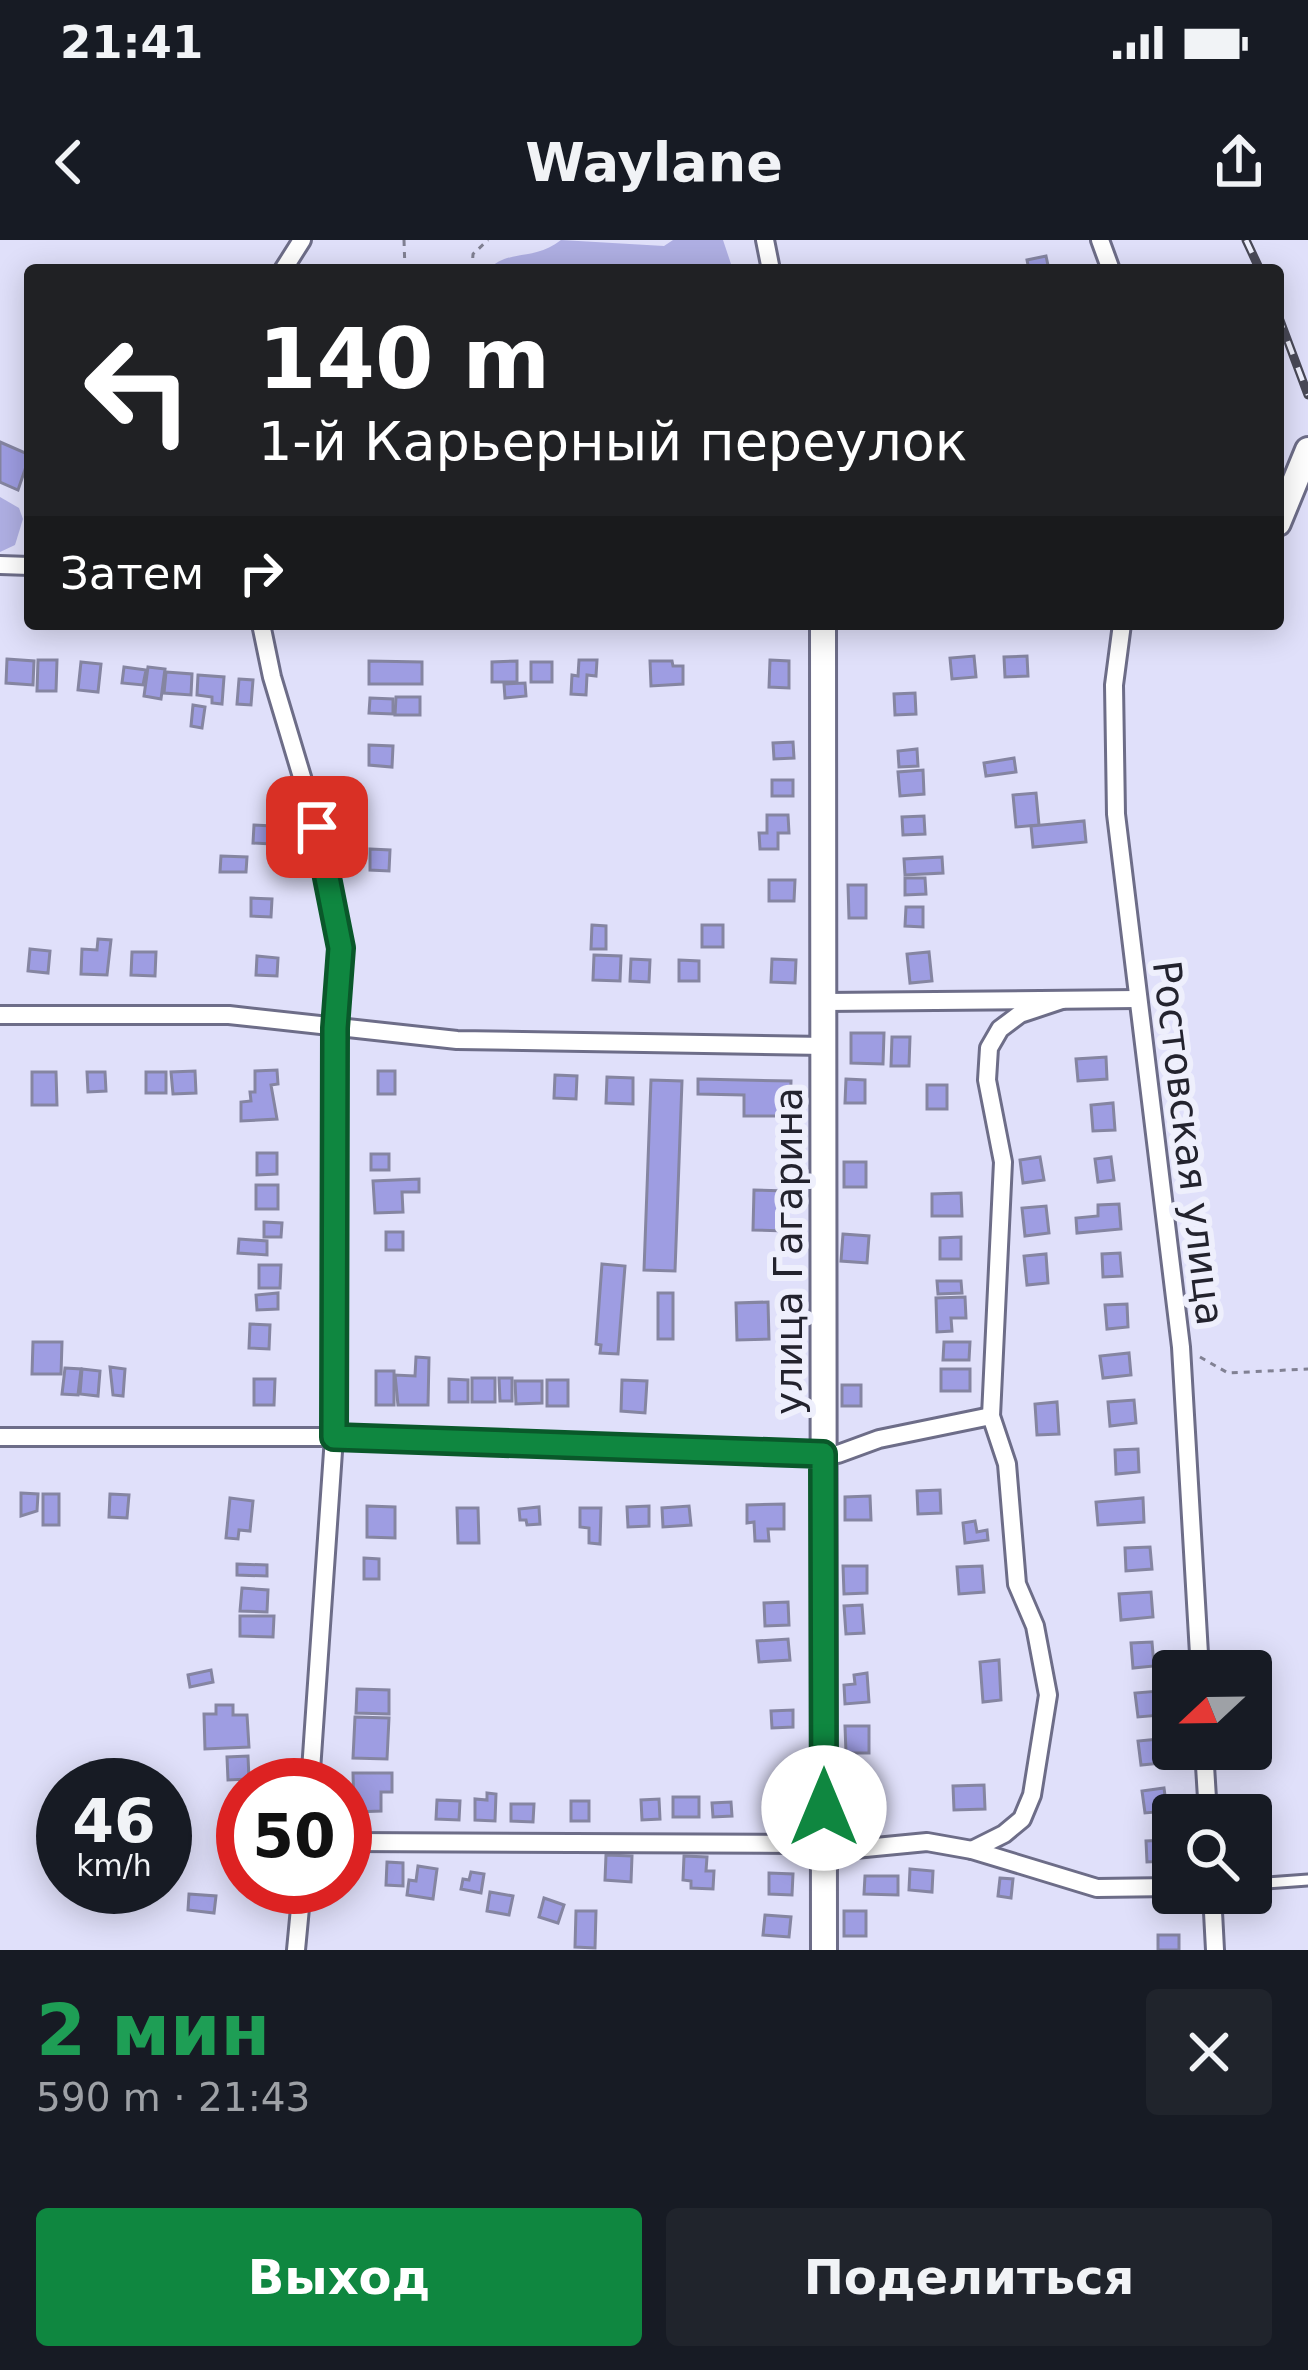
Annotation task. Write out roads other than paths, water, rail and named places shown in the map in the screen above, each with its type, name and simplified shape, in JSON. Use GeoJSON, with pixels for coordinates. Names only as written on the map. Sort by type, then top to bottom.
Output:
{"type":"FeatureCollection","features":[{"type":"Feature","properties":{"kind":"main road"},"geometry":{"type":"LineString","coordinates":[[1284,512],[1308,450]]}},
{"type":"Feature","properties":{"kind":"main road","name":"улица Гагарина"},"geometry":{"type":"LineString","coordinates":[[823,630],[824,1950]]}},
{"type":"Feature","properties":{"kind":"street"},"geometry":{"type":"LineString","coordinates":[[262,630],[317,827],[341,948],[335,1028],[334,1437],[312,1758]]}},
{"type":"Feature","properties":{"kind":"street","name":"Ростовская улица"},"geometry":{"type":"LineString","coordinates":[[1122,630],[1114,685],[1116,814],[1181,1347],[1199,1650]]}},
{"type":"Feature","properties":{"kind":"street"},"geometry":{"type":"LineString","coordinates":[[825,1002],[1137,999]]}},
{"type":"Feature","properties":{"kind":"street"},"geometry":{"type":"LineString","coordinates":[[972,1850],[1022,1819],[1032,1795],[1048,1695],[1035,1626],[1017,1584],[1007,1464],[992,1416],[1003,1162],[987,1080],[989,1048],[1000,1028],[1020,1014],[1062,1000]]}},
{"type":"Feature","properties":{"kind":"street"},"geometry":{"type":"LineString","coordinates":[[0,1015],[274,1018],[458,1040],[825,1046]]}},
{"type":"Feature","properties":{"kind":"street"},"geometry":{"type":"LineString","coordinates":[[0,1437],[334,1437],[823,1454],[992,1416]]}},
{"type":"Feature","properties":{"kind":"street"},"geometry":{"type":"LineString","coordinates":[[372,1842],[799,1844],[824,1852],[927,1843],[972,1850],[1097,1888],[1152,1887]]}},
{"type":"Feature","properties":{"kind":"street"},"geometry":{"type":"LineString","coordinates":[[296,1950],[299,1914]]}},
{"type":"Feature","properties":{"kind":"street"},"geometry":{"type":"LineString","coordinates":[[1213,1914],[1215,1950]]}},
{"type":"Feature","properties":{"kind":"lane"},"geometry":{"type":"LineString","coordinates":[[1272,1883],[1308,1880]]}},
{"type":"Feature","properties":{"kind":"railway"},"geometry":{"type":"LineString","coordinates":[[1246,240],[1257,264]]}},
{"type":"Feature","properties":{"kind":"railway"},"geometry":{"type":"LineString","coordinates":[[1284,331],[1308,395]]}}]}
